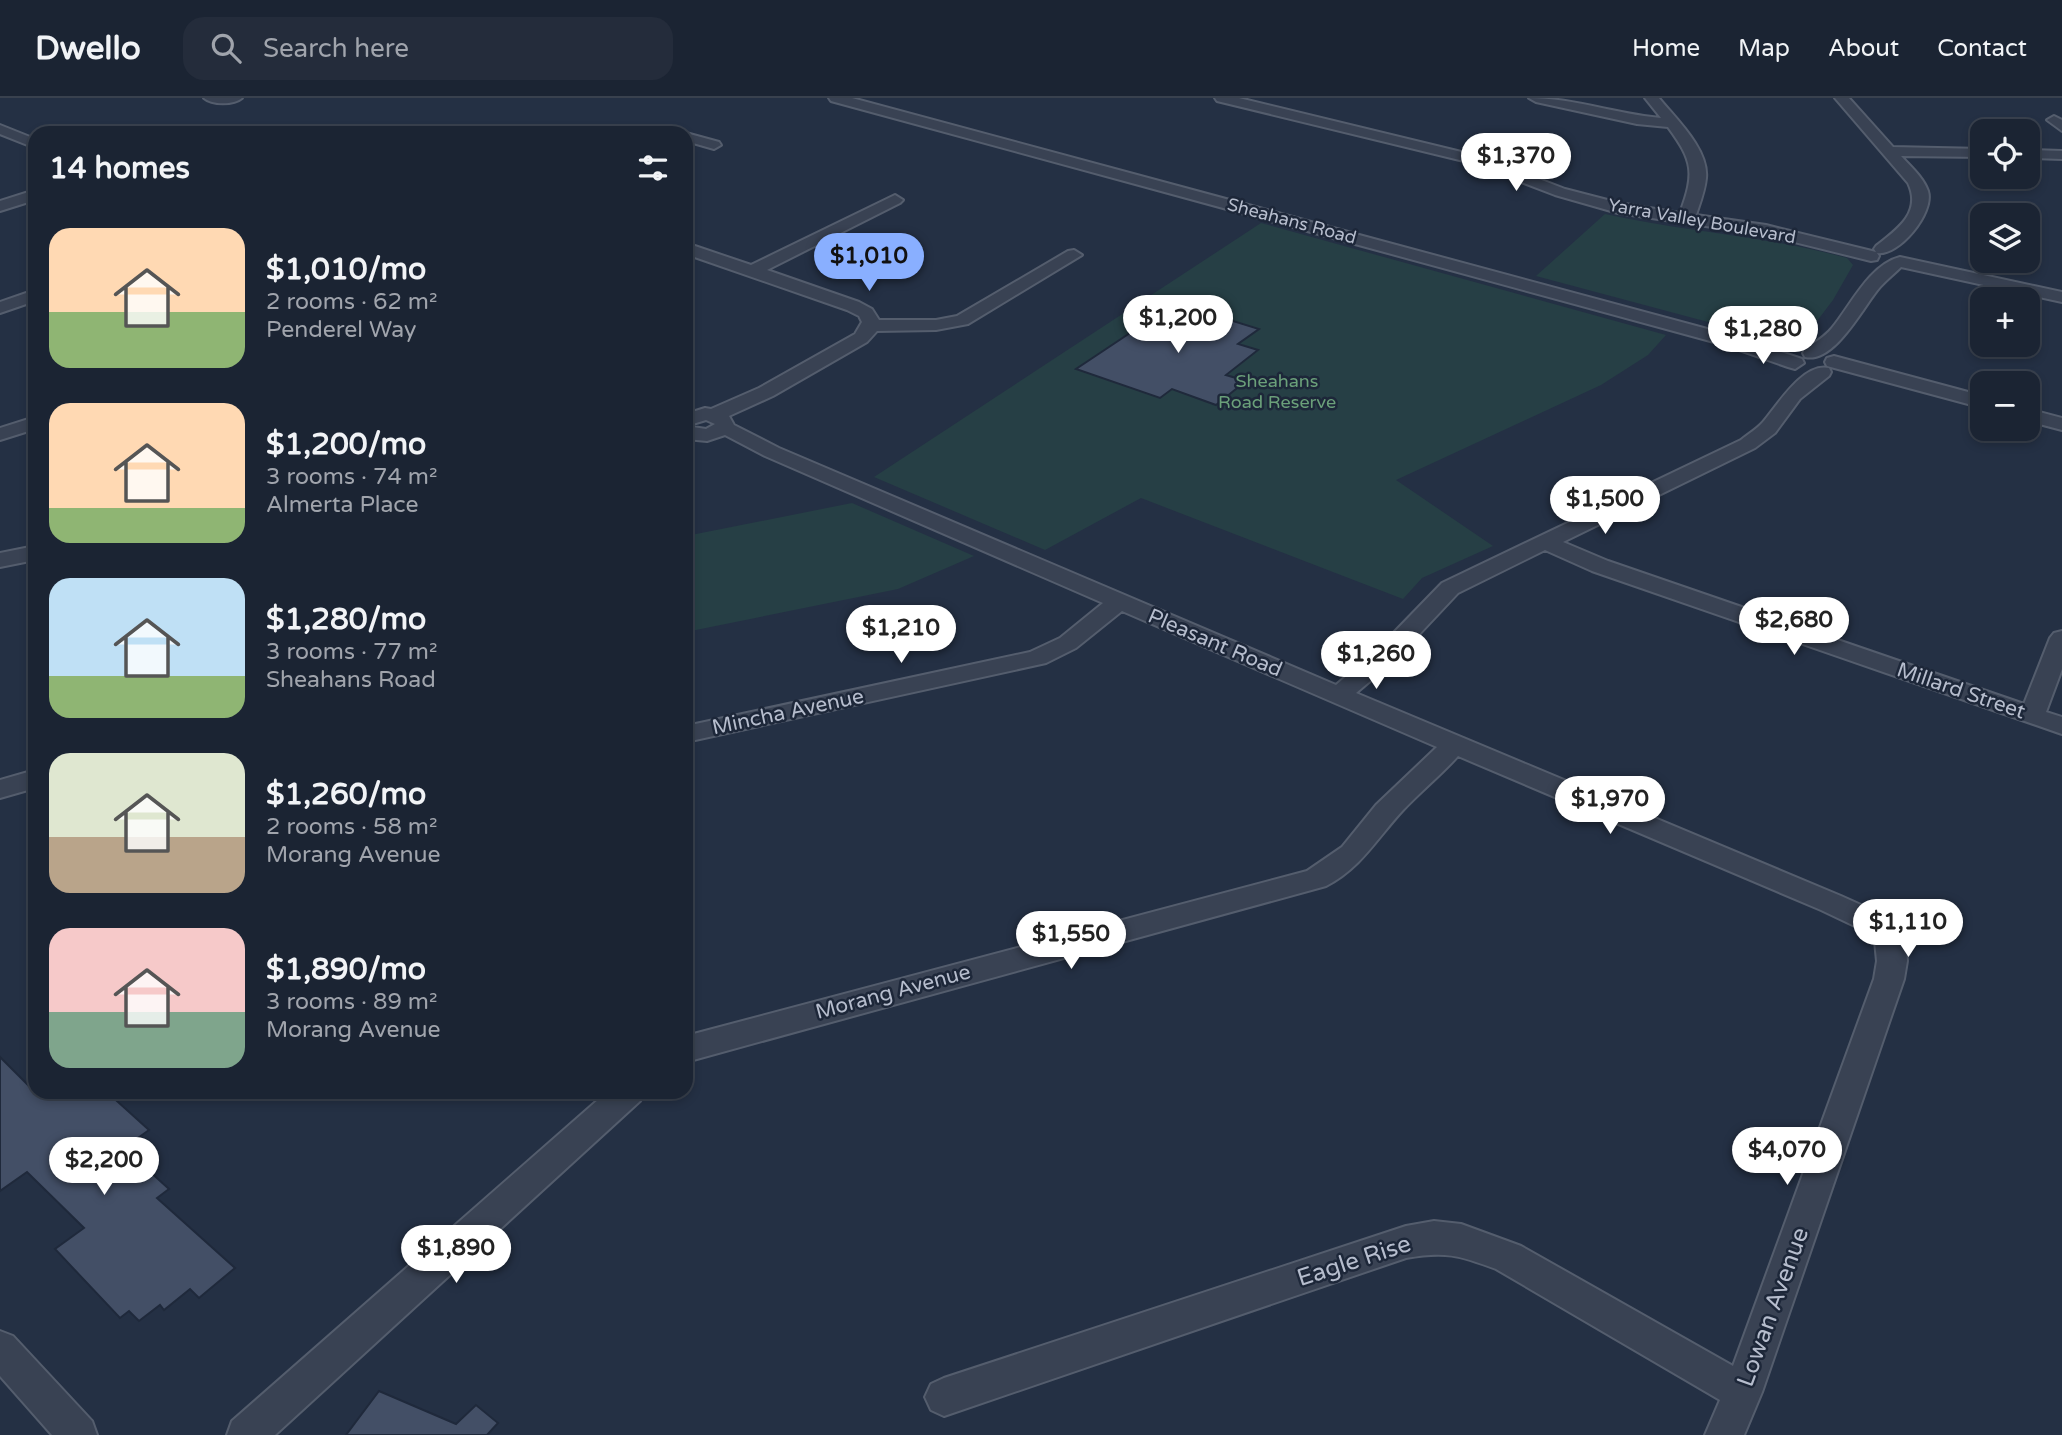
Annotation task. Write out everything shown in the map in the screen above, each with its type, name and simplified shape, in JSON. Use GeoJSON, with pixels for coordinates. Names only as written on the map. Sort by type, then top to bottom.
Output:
{"type":"FeatureCollection","features":[{"type":"Feature","properties":{"kind":"street"},"geometry":{"type":"LineString","coordinates":[[211,98],[235,98]]}},
{"type":"Feature","properties":{"kind":"street","name":"Sheahans Road"},"geometry":{"type":"LineString","coordinates":[[836,98],[1802,359]]}},
{"type":"Feature","properties":{"kind":"street","name":"Yarra Valley Boulevard"},"geometry":{"type":"LineString","coordinates":[[1222,98],[1477,160],[1599,204],[1686,220],[1756,228],[1900,258],[2062,297]]}},
{"type":"Feature","properties":{"kind":"street"},"geometry":{"type":"LineString","coordinates":[[1536,98],[1637,120],[1670,123]]}},
{"type":"Feature","properties":{"kind":"street"},"geometry":{"type":"LineString","coordinates":[[1652,98],[1693,154],[1699,168],[1686,220]]}},
{"type":"Feature","properties":{"kind":"street"},"geometry":{"type":"LineString","coordinates":[[1842,98],[1915,181],[1923,194],[1921,208],[1903,233],[1876,253],[1875,282]]}},
{"type":"Feature","properties":{"kind":"street"},"geometry":{"type":"LineString","coordinates":[[0,129],[28,141]]}},
{"type":"Feature","properties":{"kind":"street"},"geometry":{"type":"LineString","coordinates":[[693,140],[714,145]]}},
{"type":"Feature","properties":{"kind":"street"},"geometry":{"type":"LineString","coordinates":[[1887,151],[1970,153]]}},
{"type":"Feature","properties":{"kind":"street"},"geometry":{"type":"LineString","coordinates":[[2040,154],[2062,155]]}},
{"type":"Feature","properties":{"kind":"street"},"geometry":{"type":"LineString","coordinates":[[0,206],[28,197]]}},
{"type":"Feature","properties":{"kind":"street"},"geometry":{"type":"LineString","coordinates":[[752,271],[895,200]]}},
{"type":"Feature","properties":{"kind":"street"},"geometry":{"type":"LineString","coordinates":[[1793,395],[1802,359],[1836,335],[1875,282],[1900,258],[1903,233]]}},
{"type":"Feature","properties":{"kind":"street"},"geometry":{"type":"LineString","coordinates":[[693,250],[861,310],[870,318],[871,326],[861,338],[701,425]]}},
{"type":"Feature","properties":{"kind":"street"},"geometry":{"type":"LineString","coordinates":[[871,326],[936,325],[962,320],[1074,255]]}},
{"type":"Feature","properties":{"kind":"street"},"geometry":{"type":"LineString","coordinates":[[0,308],[28,298]]}},
{"type":"Feature","properties":{"kind":"street"},"geometry":{"type":"LineString","coordinates":[[1346,699],[1372,681],[1386,655],[1450,588],[1760,437],[1793,395],[1829,366],[1836,335]]}},
{"type":"Feature","properties":{"kind":"street"},"geometry":{"type":"LineString","coordinates":[[1802,359],[1970,399]]}},
{"type":"Feature","properties":{"kind":"street"},"geometry":{"type":"LineString","coordinates":[[2040,418],[2062,424]]}},
{"type":"Feature","properties":{"kind":"street"},"geometry":{"type":"LineString","coordinates":[[0,434],[28,425]]}},
{"type":"Feature","properties":{"kind":"street","name":"Pleasant Road"},"geometry":{"type":"LineString","coordinates":[[701,425],[772,452],[1346,699],[1831,903],[1862,917],[1888,936]]}},
{"type":"Feature","properties":{"kind":"street","name":"Millard Street"},"geometry":{"type":"LineString","coordinates":[[1545,542],[1600,566],[2062,726]]}},
{"type":"Feature","properties":{"kind":"street"},"geometry":{"type":"LineString","coordinates":[[0,560],[28,555]]}},
{"type":"Feature","properties":{"kind":"street","name":"Mincha Avenue"},"geometry":{"type":"LineString","coordinates":[[693,732],[1037,657],[1068,643],[1120,601]]}},
{"type":"Feature","properties":{"kind":"street"},"geometry":{"type":"LineString","coordinates":[[2032,715],[2062,638]]}},
{"type":"Feature","properties":{"kind":"street","name":"Morang Avenue"},"geometry":{"type":"LineString","coordinates":[[693,1047],[1316,879],[1335,871],[1347,861],[1395,802],[1433,770],[1445,741]]}},
{"type":"Feature","properties":{"kind":"street"},"geometry":{"type":"LineString","coordinates":[[0,789],[28,781]]}},
{"type":"Feature","properties":{"kind":"street"},"geometry":{"type":"LineString","coordinates":[[1888,936],[1925,933]]}},
{"type":"Feature","properties":{"kind":"street","name":"Lowan Avenue"},"geometry":{"type":"LineString","coordinates":[[1724,1435],[1743,1392],[1889,979],[1894,948],[1888,936]]}},
{"type":"Feature","properties":{"kind":"street"},"geometry":{"type":"LineString","coordinates":[[246,1435],[621,1099]]}},
{"type":"Feature","properties":{"kind":"street","name":"Eagle Rise"},"geometry":{"type":"LineString","coordinates":[[944,1397],[1406,1242],[1434,1237],[1461,1240],[1508,1257],[1743,1392]]}},
{"type":"Feature","properties":{"kind":"street"},"geometry":{"type":"LineString","coordinates":[[0,1349],[79,1435]]}},
{"type":"Feature","properties":{"kind":"green space"},"geometry":{"type":"Polygon","coordinates":[[[1605,214],[1817,251],[1847,258],[1853,265],[1833,300],[1798,346],[1536,276],[1605,214]]]}},
{"type":"Feature","properties":{"kind":"green space","name":"Sheahans Road Reserve"},"geometry":{"type":"Polygon","coordinates":[[[1261,223],[1666,335],[1648,355],[1601,385],[1396,480],[1493,546],[1422,578],[1403,599],[1141,498],[1045,550],[874,477],[1261,223]]]}},
{"type":"Feature","properties":{"kind":"green space"},"geometry":{"type":"Polygon","coordinates":[[[852,503],[974,556],[898,589],[693,631],[693,535],[852,503]]]}},
{"type":"Feature","properties":{"kind":"building"},"geometry":{"type":"Polygon","coordinates":[[[1175,303],[1259,329],[1238,344],[1258,350],[1226,375],[1246,381],[1216,405],[1172,389],[1160,398],[1076,369],[1175,303]]]}},
{"type":"Feature","properties":{"kind":"building"},"geometry":{"type":"Polygon","coordinates":[[[0,1057],[28,1085],[28,1099],[115,1099],[149,1130],[124,1148],[169,1189],[157,1198],[235,1268],[199,1298],[190,1289],[164,1310],[160,1305],[139,1321],[129,1311],[120,1318],[55,1249],[84,1228],[27,1172],[0,1191],[0,1057]]]}},
{"type":"Feature","properties":{"kind":"building"},"geometry":{"type":"Polygon","coordinates":[[[379,1391],[456,1424],[476,1405],[498,1423],[487,1435],[346,1435],[379,1391]]]}}]}
